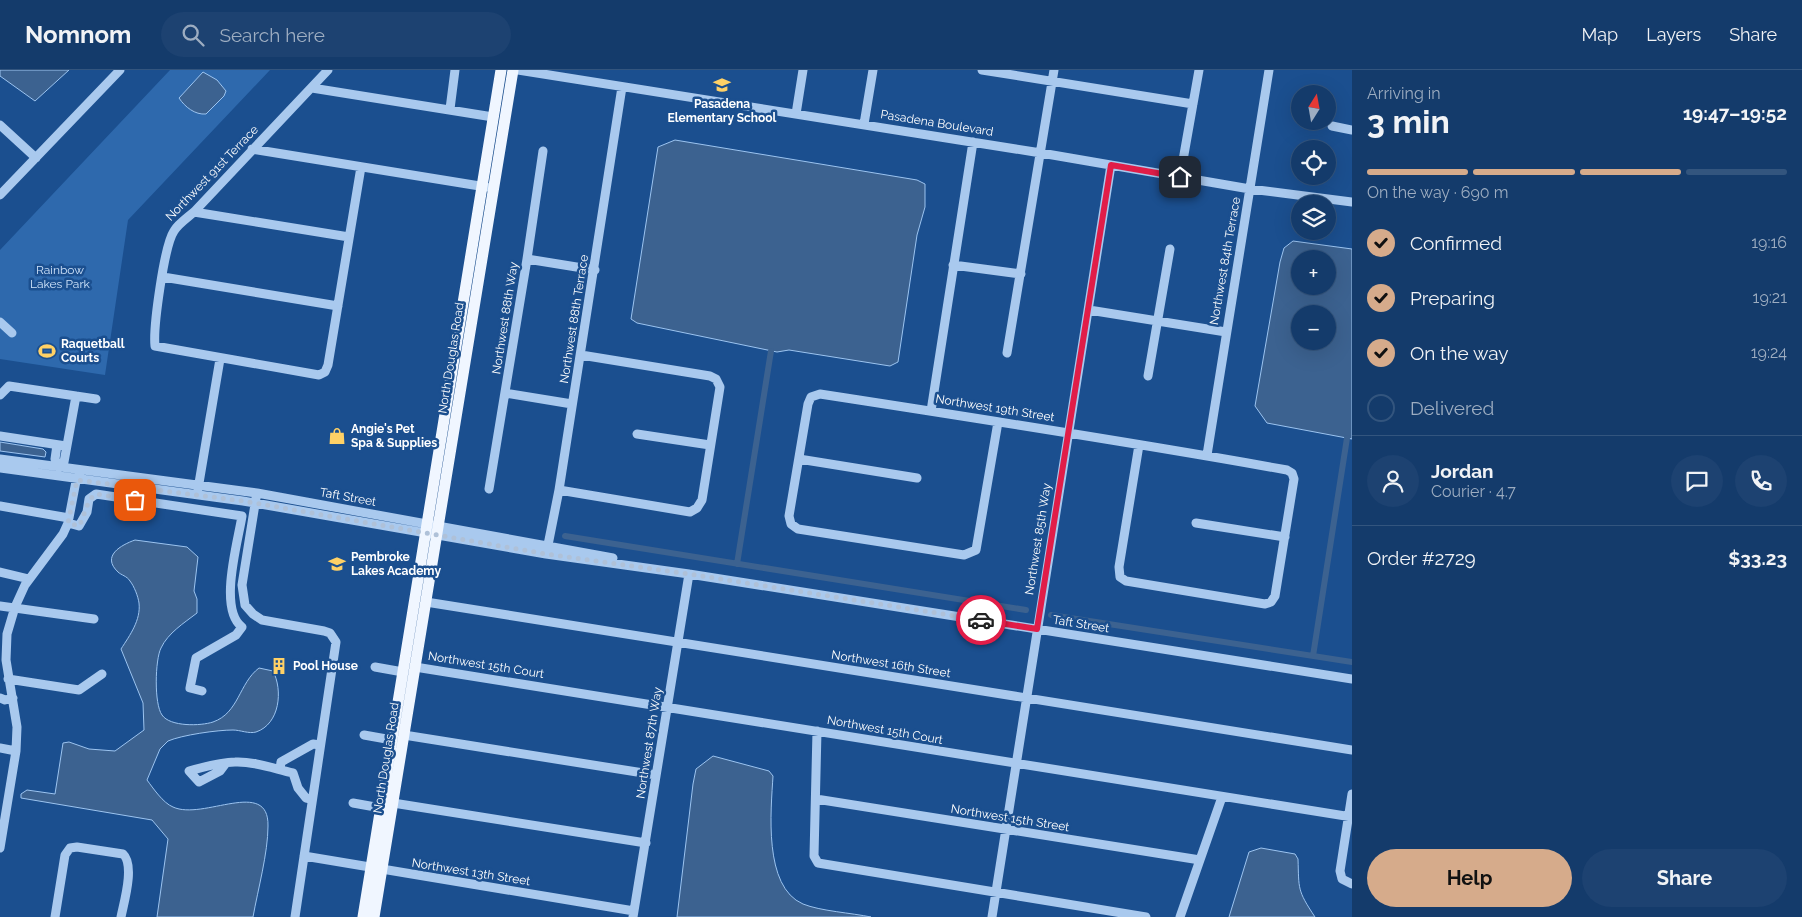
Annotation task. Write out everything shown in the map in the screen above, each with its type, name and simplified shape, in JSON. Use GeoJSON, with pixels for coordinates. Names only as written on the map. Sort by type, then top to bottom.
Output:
{"type":"FeatureCollection","features":[{"type":"Feature","properties":{"kind":"main road","name":"North Douglas Road"},"geometry":{"type":"LineString","coordinates":[[487,187],[493,117],[501,70]]}},
{"type":"Feature","properties":{"kind":"main road","name":"North Douglas Road"},"geometry":{"type":"LineString","coordinates":[[374,917],[381,808],[413,608],[431,529],[487,187],[513,70]]}},
{"type":"Feature","properties":{"kind":"main road","name":"North Douglas Road"},"geometry":{"type":"LineString","coordinates":[[363,917],[393,803],[426,602],[431,529]]}},
{"type":"Feature","properties":{"kind":"main road"},"geometry":{"type":"LineString","coordinates":[[413,608],[417,617],[414,642],[416,662]]}},
{"type":"Feature","properties":{"kind":"street"},"geometry":{"type":"LineString","coordinates":[[0,195],[120,70]]}},
{"type":"Feature","properties":{"kind":"street","name":"Northwest 91st Terrace"},"geometry":{"type":"LineString","coordinates":[[220,359],[155,346],[154,336],[169,240],[174,229],[194,212],[328,70]]}},
{"type":"Feature","properties":{"kind":"street"},"geometry":{"type":"LineString","coordinates":[[450,110],[455,70]]}},
{"type":"Feature","properties":{"kind":"street","name":"Pasadena Boulevard"},"geometry":{"type":"LineString","coordinates":[[518,70],[864,124],[1250,189],[1352,202]]}},
{"type":"Feature","properties":{"kind":"street"},"geometry":{"type":"LineString","coordinates":[[796,114],[803,70]]}},
{"type":"Feature","properties":{"kind":"street"},"geometry":{"type":"LineString","coordinates":[[864,124],[873,70]]}},
{"type":"Feature","properties":{"kind":"street"},"geometry":{"type":"LineString","coordinates":[[982,70],[1194,104]]}},
{"type":"Feature","properties":{"kind":"street"},"geometry":{"type":"LineString","coordinates":[[1008,353],[1054,70]]}},
{"type":"Feature","properties":{"kind":"street"},"geometry":{"type":"LineString","coordinates":[[1180,177],[1199,70]]}},
{"type":"Feature","properties":{"kind":"street","name":"Northwest 84th Terrace"},"geometry":{"type":"LineString","coordinates":[[1207,455],[1269,70]]}},
{"type":"Feature","properties":{"kind":"street","name":"Northwest 88th Terrace"},"geometry":{"type":"LineString","coordinates":[[546,554],[559,490],[595,270],[622,87]]}},
{"type":"Feature","properties":{"kind":"street"},"geometry":{"type":"LineString","coordinates":[[312,88],[493,117]]}},
{"type":"Feature","properties":{"kind":"street"},"geometry":{"type":"LineString","coordinates":[[0,124],[36,158]]}},
{"type":"Feature","properties":{"kind":"street"},"geometry":{"type":"LineString","coordinates":[[1336,127],[1352,130]]}},
{"type":"Feature","properties":{"kind":"street"},"geometry":{"type":"LineString","coordinates":[[931,411],[973,142]]}},
{"type":"Feature","properties":{"kind":"street"},"geometry":{"type":"LineString","coordinates":[[252,149],[487,187]]}},
{"type":"Feature","properties":{"kind":"street","name":"Northwest 88th Way"},"geometry":{"type":"LineString","coordinates":[[488,489],[527,259],[543,151]]}},
{"type":"Feature","properties":{"kind":"street","name":"Northwest 85th Way"},"geometry":{"type":"LineString","coordinates":[[992,917],[1111,165]]}},
{"type":"Feature","properties":{"kind":"street"},"geometry":{"type":"LineString","coordinates":[[198,495],[220,359],[319,375],[325,372],[328,365],[361,167]]}},
{"type":"Feature","properties":{"kind":"street"},"geometry":{"type":"LineString","coordinates":[[194,212],[349,237]]}},
{"type":"Feature","properties":{"kind":"street"},"geometry":{"type":"LineString","coordinates":[[1148,376],[1170,249]]}},
{"type":"Feature","properties":{"kind":"street"},"geometry":{"type":"LineString","coordinates":[[527,259],[595,270]]}},
{"type":"Feature","properties":{"kind":"street"},"geometry":{"type":"LineString","coordinates":[[954,265],[1021,274]]}},
{"type":"Feature","properties":{"kind":"street"},"geometry":{"type":"LineString","coordinates":[[163,277],[338,306]]}},
{"type":"Feature","properties":{"kind":"street"},"geometry":{"type":"LineString","coordinates":[[1089,310],[1226,332]]}},
{"type":"Feature","properties":{"kind":"street"},"geometry":{"type":"LineString","coordinates":[[0,322],[12,333]]}},
{"type":"Feature","properties":{"kind":"street"},"geometry":{"type":"LineString","coordinates":[[559,490],[690,512],[702,500],[720,387],[716,379],[710,376],[581,354]]}},
{"type":"Feature","properties":{"kind":"street"},"geometry":{"type":"LineString","coordinates":[[0,395],[9,386],[96,399]]}},
{"type":"Feature","properties":{"kind":"street"},"geometry":{"type":"LineString","coordinates":[[505,393],[572,404]]}},
{"type":"Feature","properties":{"kind":"street","name":"Northwest 19th Street"},"geometry":{"type":"LineString","coordinates":[[798,459],[808,404],[812,397],[820,394],[1068,432],[1287,470],[1292,473],[1294,479],[1285,537]]}},
{"type":"Feature","properties":{"kind":"street"},"geometry":{"type":"LineString","coordinates":[[56,477],[58,466],[64,462],[62,446],[76,396]]}},
{"type":"Feature","properties":{"kind":"street"},"geometry":{"type":"LineString","coordinates":[[917,478],[798,459],[789,516],[791,524],[798,529],[964,555],[973,552],[976,550],[998,422]]}},
{"type":"Feature","properties":{"kind":"street"},"geometry":{"type":"LineString","coordinates":[[637,434],[710,445]]}},
{"type":"Feature","properties":{"kind":"street"},"geometry":{"type":"LineString","coordinates":[[0,436],[62,446]]}},
{"type":"Feature","properties":{"kind":"street"},"geometry":{"type":"LineString","coordinates":[[1139,445],[1119,567],[1120,577],[1126,581],[1265,604],[1271,602],[1275,596],[1285,537],[1196,523]]}},
{"type":"Feature","properties":{"kind":"street","name":"Taft Street"},"geometry":{"type":"LineString","coordinates":[[0,459],[257,493],[546,554],[689,574],[1352,679]]}},
{"type":"Feature","properties":{"kind":"street","name":"Taft Street"},"geometry":{"type":"LineString","coordinates":[[0,468],[548,544],[689,574]]}},
{"type":"Feature","properties":{"kind":"street"},"geometry":{"type":"LineString","coordinates":[[0,848],[16,751],[17,727],[8,679],[6,660],[7,634],[14,607],[29,579],[56,546],[69,520],[78,469]]}},
{"type":"Feature","properties":{"kind":"street"},"geometry":{"type":"LineString","coordinates":[[257,493],[241,590],[243,600],[253,614],[267,621],[324,631],[334,638],[336,647],[311,799],[295,917]]}},
{"type":"Feature","properties":{"kind":"street"},"geometry":{"type":"LineString","coordinates":[[0,506],[69,520],[79,526],[87,512],[89,499],[96,494],[242,516],[230,585],[234,620],[242,627]]}},
{"type":"Feature","properties":{"kind":"street"},"geometry":{"type":"LineString","coordinates":[[0,572],[29,579]]}},
{"type":"Feature","properties":{"kind":"street","name":"Northwest 87th Way"},"geometry":{"type":"LineString","coordinates":[[633,914],[689,574]]}},
{"type":"Feature","properties":{"kind":"street","name":"Northwest 16th Street"},"geometry":{"type":"LineString","coordinates":[[426,602],[1352,750]]}},
{"type":"Feature","properties":{"kind":"street"},"geometry":{"type":"LineString","coordinates":[[0,606],[94,619]]}},
{"type":"Feature","properties":{"kind":"street"},"geometry":{"type":"LineString","coordinates":[[202,691],[190,688],[196,658],[236,635],[253,614]]}},
{"type":"Feature","properties":{"kind":"street","name":"Northwest 15th Court"},"geometry":{"type":"LineString","coordinates":[[416,662],[668,708],[1350,817]]}},
{"type":"Feature","properties":{"kind":"street"},"geometry":{"type":"LineString","coordinates":[[375,667],[403,672]]}},
{"type":"Feature","properties":{"kind":"street"},"geometry":{"type":"LineString","coordinates":[[8,679],[79,690],[102,674]]}},
{"type":"Feature","properties":{"kind":"street"},"geometry":{"type":"LineString","coordinates":[[0,698],[6,700],[13,698]]}},
{"type":"Feature","properties":{"kind":"street"},"geometry":{"type":"LineString","coordinates":[[817,731],[814,856],[818,863],[1146,917]]}},
{"type":"Feature","properties":{"kind":"street"},"geometry":{"type":"LineString","coordinates":[[364,735],[392,740]]}},
{"type":"Feature","properties":{"kind":"street"},"geometry":{"type":"LineString","coordinates":[[404,735],[656,775]]}},
{"type":"Feature","properties":{"kind":"street"},"geometry":{"type":"LineString","coordinates":[[280,769],[281,762],[313,744],[320,745]]}},
{"type":"Feature","properties":{"kind":"street"},"geometry":{"type":"LineString","coordinates":[[0,748],[16,751]]}},
{"type":"Feature","properties":{"kind":"street"},"geometry":{"type":"LineString","coordinates":[[226,763],[236,762],[293,773],[298,788],[306,798],[311,799]]}},
{"type":"Feature","properties":{"kind":"street"},"geometry":{"type":"LineString","coordinates":[[1352,794],[1350,817],[1340,871],[1342,879],[1352,884]]}},
{"type":"Feature","properties":{"kind":"street"},"geometry":{"type":"LineString","coordinates":[[1180,917],[1222,797]]}},
{"type":"Feature","properties":{"kind":"street","name":"Northwest 15th Street"},"geometry":{"type":"LineString","coordinates":[[816,798],[1200,860]]}},
{"type":"Feature","properties":{"kind":"street"},"geometry":{"type":"LineString","coordinates":[[353,803],[381,808]]}},
{"type":"Feature","properties":{"kind":"street"},"geometry":{"type":"LineString","coordinates":[[393,803],[646,843]]}},
{"type":"Feature","properties":{"kind":"street"},"geometry":{"type":"LineString","coordinates":[[55,917],[65,855],[70,848],[76,847],[123,854],[128,858],[129,867],[121,917]]}},
{"type":"Feature","properties":{"kind":"street","name":"Northwest 13th Street"},"geometry":{"type":"LineString","coordinates":[[304,856],[633,914]]}},
{"type":"Feature","properties":{"kind":"green space","name":"Rainbow Lakes Park"},"geometry":{"type":"Polygon","coordinates":[[[170,70],[270,70],[128,220],[105,375],[0,359],[0,250],[170,70]]]}},
{"type":"Feature","properties":{"kind":"shaded area"},"geometry":{"type":"Polygon","coordinates":[[[0,70],[69,70],[35,101],[0,76],[0,70]]]}},
{"type":"Feature","properties":{"kind":"shaded area"},"geometry":{"type":"Polygon","coordinates":[[[203,72],[217,80],[226,91],[224,96],[206,114],[191,110],[179,98],[203,72]]]}},
{"type":"Feature","properties":{"kind":"shaded area"},"geometry":{"type":"Polygon","coordinates":[[[675,140],[917,180],[925,184],[925,207],[917,235],[898,362],[890,366],[789,350],[777,352],[637,323],[631,319],[658,147],[675,140]]]}},
{"type":"Feature","properties":{"kind":"shaded area"},"geometry":{"type":"Polygon","coordinates":[[[1293,241],[1352,249],[1352,439],[1267,423],[1255,406],[1284,248],[1293,241]]]}},
{"type":"Feature","properties":{"kind":"shaded area"},"geometry":{"type":"Polygon","coordinates":[[[0,442],[43,449],[46,452],[45,457],[0,451],[0,442]]]}},
{"type":"Feature","properties":{"kind":"shaded area"},"geometry":{"type":"Polygon","coordinates":[[[135,540],[187,547],[198,557],[194,591],[197,599],[197,613],[172,633],[164,643],[159,654],[157,672],[158,702],[159,709],[166,719],[178,724],[194,725],[213,722],[222,718],[234,705],[252,674],[259,668],[273,671],[276,679],[278,687],[277,706],[275,714],[264,728],[256,732],[233,730],[209,732],[168,741],[160,749],[147,780],[162,799],[173,807],[186,810],[201,809],[246,802],[258,804],[265,812],[268,826],[266,848],[253,917],[157,917],[168,839],[152,820],[21,798],[21,794],[27,790],[55,794],[63,743],[69,742],[89,749],[115,751],[144,730],[143,703],[121,649],[137,621],[138,600],[136,591],[131,583],[118,572],[113,566],[112,561],[112,556],[119,548],[135,540]]]}},
{"type":"Feature","properties":{"kind":"shaded area"},"geometry":{"type":"Polygon","coordinates":[[[713,756],[769,771],[773,776],[771,808],[772,846],[775,865],[781,882],[790,895],[803,904],[810,906],[871,917],[677,917],[696,769],[713,756]]]}},
{"type":"Feature","properties":{"kind":"shaded area"},"geometry":{"type":"Polygon","coordinates":[[[1261,848],[1295,854],[1298,859],[1300,889],[1315,917],[1229,917],[1249,852],[1261,848]]]}},
{"type":"Feature","properties":{"kind":"waterway"},"geometry":{"type":"LineString","coordinates":[[737,564],[771,351]]}},
{"type":"Feature","properties":{"kind":"waterway"},"geometry":{"type":"LineString","coordinates":[[1313,656],[1347,438]]}},
{"type":"Feature","properties":{"kind":"waterway"},"geometry":{"type":"LineString","coordinates":[[565,536],[1026,610]]}},
{"type":"Feature","properties":{"kind":"waterway"},"geometry":{"type":"LineString","coordinates":[[1051,615],[1352,662]]}},
{"type":"Feature","properties":{"kind":"way so far"},"geometry":{"type":"LineString","coordinates":[[135,500],[96,494],[89,499],[87,512],[79,526],[68,523],[77,480],[243,501],[546,554],[689,574],[981,620]]}},
{"type":"Feature","properties":{"kind":"place","name":"Pasadena Elementary School"},"geometry":{"type":"Point","coordinates":[722,85]}},
{"type":"Feature","properties":{"kind":"place","name":"Raquetball Courts"},"geometry":{"type":"Point","coordinates":[47,351]}},
{"type":"Feature","properties":{"kind":"place","name":"Angie's Pet Spa & Supplies"},"geometry":{"type":"Point","coordinates":[337,436]}},
{"type":"Feature","properties":{"kind":"place","name":"Pembroke Lakes Academy"},"geometry":{"type":"Point","coordinates":[337,564]}},
{"type":"Feature","properties":{"kind":"place","name":"Pool House"},"geometry":{"type":"Point","coordinates":[279,666]}},
{"type":"Feature","properties":{"kind":"route"},"geometry":{"type":"LineString","coordinates":[[981,620],[1037,629],[1111,165],[1180,177]]}}]}
